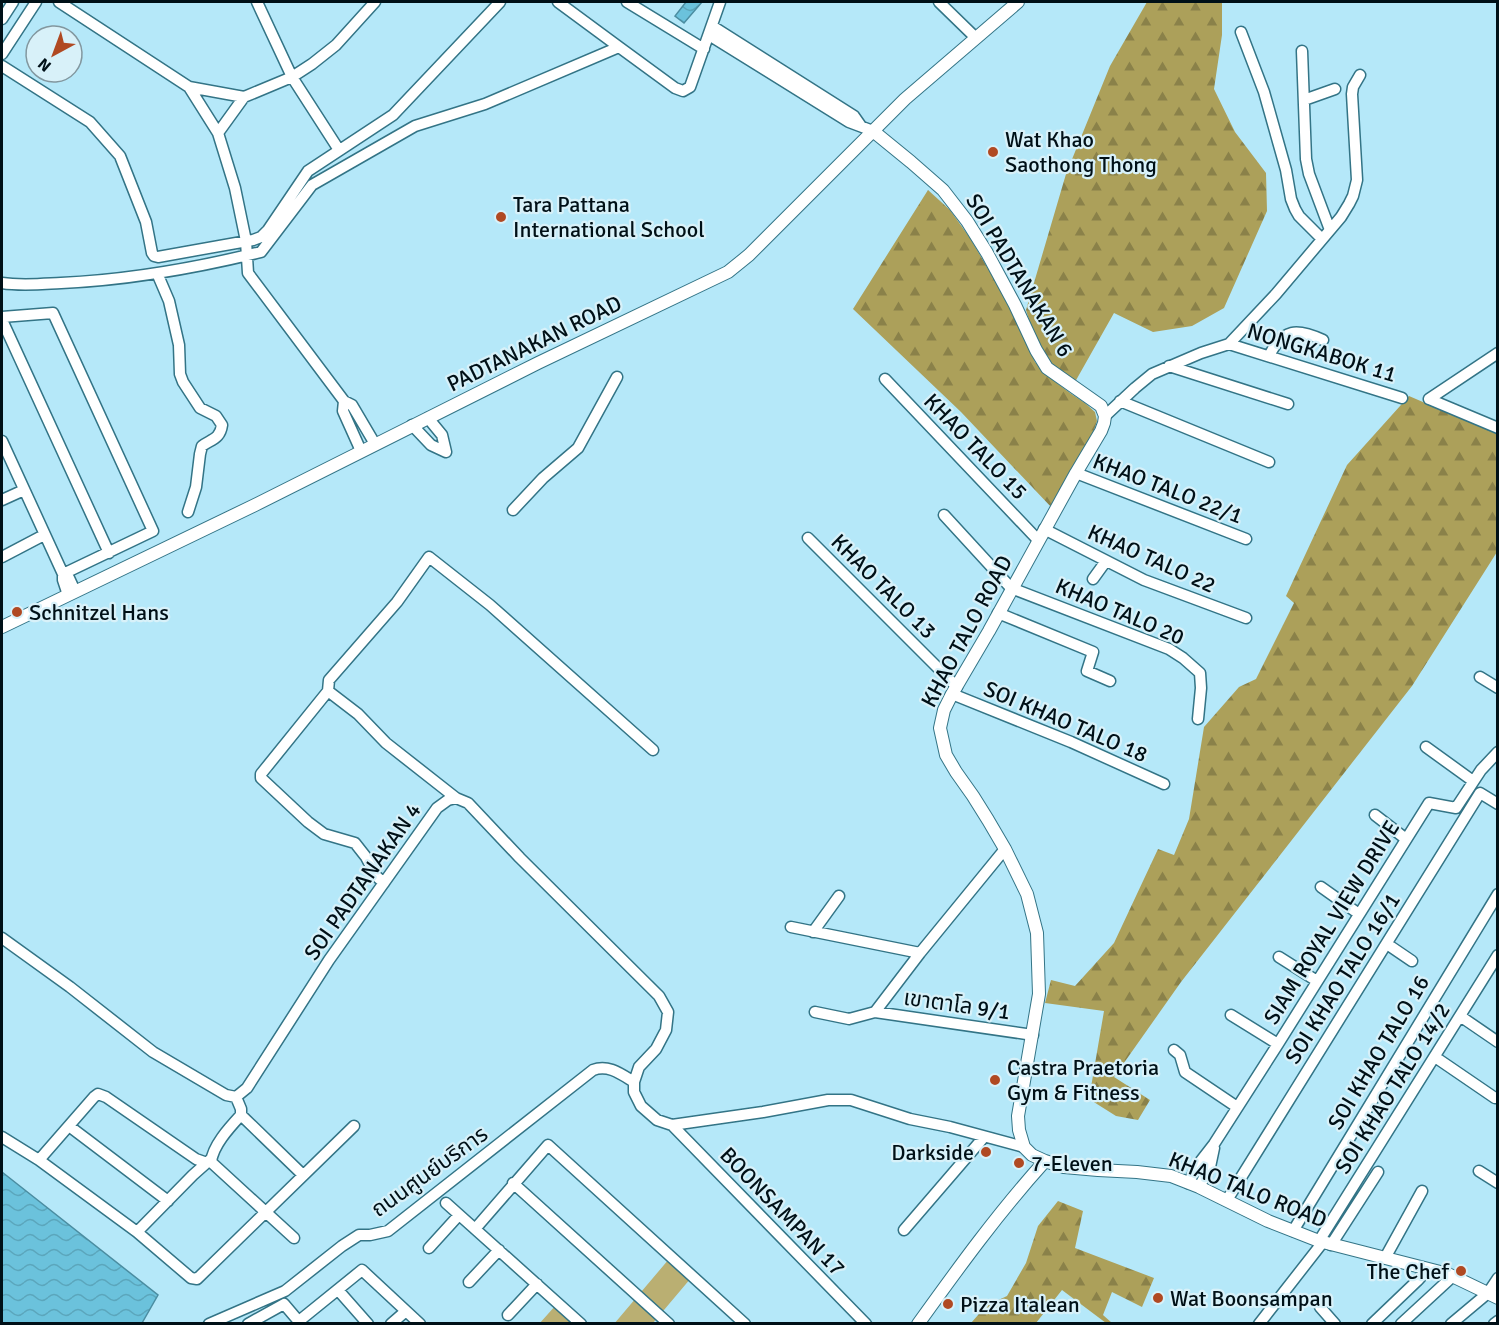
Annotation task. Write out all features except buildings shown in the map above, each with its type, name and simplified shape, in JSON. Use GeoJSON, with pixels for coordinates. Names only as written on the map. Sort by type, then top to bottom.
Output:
{"type":"FeatureCollection","features":[{"type":"Feature","properties":{"kind":"street"},"geometry":{"type":"LineString","coordinates":[[2,19],[13,2]]}},
{"type":"Feature","properties":{"kind":"street"},"geometry":{"type":"LineString","coordinates":[[2,54],[36,2]]}},
{"type":"Feature","properties":{"kind":"street"},"geometry":{"type":"LineString","coordinates":[[59,2],[189,87],[244,97]]}},
{"type":"Feature","properties":{"kind":"street"},"geometry":{"type":"LineString","coordinates":[[257,2],[291,77],[339,150]]}},
{"type":"Feature","properties":{"kind":"street"},"geometry":{"type":"LineString","coordinates":[[218,133],[244,97],[291,77],[312,64],[336,45],[375,2]]}},
{"type":"Feature","properties":{"kind":"street"},"geometry":{"type":"LineString","coordinates":[[2,66],[90,122],[120,156],[146,222],[154,256],[158,257],[261,237],[268,231],[308,171],[393,116],[500,2]]}},
{"type":"Feature","properties":{"kind":"street"},"geometry":{"type":"LineString","coordinates":[[558,2],[675,88],[683,91],[690,87],[720,2]]}},
{"type":"Feature","properties":{"kind":"street"},"geometry":{"type":"LineString","coordinates":[[629,2],[704,49]]}},
{"type":"Feature","properties":{"kind":"street"},"geometry":{"type":"LineString","coordinates":[[939,2],[976,38]]}},
{"type":"Feature","properties":{"kind":"street","name":"PADTANAKAN ROAD"},"geometry":{"type":"LineString","coordinates":[[2,627],[728,272],[749,255],[867,128],[905,99],[1018,2]]}},
{"type":"Feature","properties":{"kind":"street"},"geometry":{"type":"LineString","coordinates":[[711,30],[849,122],[867,128]]}},
{"type":"Feature","properties":{"kind":"street"},"geometry":{"type":"LineString","coordinates":[[1241,32],[1264,92],[1286,170],[1294,209],[1322,239]]}},
{"type":"Feature","properties":{"kind":"street"},"geometry":{"type":"LineString","coordinates":[[2,283],[16,285],[104,281],[158,273],[261,252],[312,185],[415,126],[485,104],[619,47]]}},
{"type":"Feature","properties":{"kind":"street"},"geometry":{"type":"LineString","coordinates":[[1302,51],[1306,159],[1309,174],[1330,230]]}},
{"type":"Feature","properties":{"kind":"street"},"geometry":{"type":"LineString","coordinates":[[1104,416],[1152,374],[1229,344],[1276,294],[1338,221],[1353,196],[1357,180],[1352,94],[1360,75]]}},
{"type":"Feature","properties":{"kind":"street"},"geometry":{"type":"LineString","coordinates":[[189,87],[218,133],[235,188],[246,241],[248,273],[344,401],[352,405],[375,444]]}},
{"type":"Feature","properties":{"kind":"street"},"geometry":{"type":"LineString","coordinates":[[1304,100],[1335,89]]}},
{"type":"Feature","properties":{"kind":"street","name":"SOI PADTANAKAN 6"},"geometry":{"type":"LineString","coordinates":[[867,128],[943,190],[967,221],[987,253],[1047,368],[1101,406],[1104,416]]}},
{"type":"Feature","properties":{"kind":"street"},"geometry":{"type":"LineString","coordinates":[[158,273],[170,301],[179,345],[180,374],[183,382],[200,408],[216,416],[222,425],[221,433],[202,446],[196,488],[188,512]]}},
{"type":"Feature","properties":{"kind":"street"},"geometry":{"type":"LineString","coordinates":[[63,574],[109,553],[153,531],[53,313],[2,319],[109,553]]}},
{"type":"Feature","properties":{"kind":"street"},"geometry":{"type":"LineString","coordinates":[[1269,356],[1275,344],[1283,336],[1294,332],[1312,335],[1323,340]]}},
{"type":"Feature","properties":{"kind":"street","name":"NONGKABOK 11"},"geometry":{"type":"LineString","coordinates":[[1229,344],[1402,398]]}},
{"type":"Feature","properties":{"kind":"street"},"geometry":{"type":"LineString","coordinates":[[1497,353],[1429,399],[1497,428]]}},
{"type":"Feature","properties":{"kind":"street"},"geometry":{"type":"LineString","coordinates":[[1169,366],[1288,404]]}},
{"type":"Feature","properties":{"kind":"street"},"geometry":{"type":"LineString","coordinates":[[513,510],[543,478],[578,448],[617,377]]}},
{"type":"Feature","properties":{"kind":"street","name":"KHAO TALO 15"},"geometry":{"type":"LineString","coordinates":[[885,379],[1041,534]]}},
{"type":"Feature","properties":{"kind":"street"},"geometry":{"type":"LineString","coordinates":[[344,401],[343,411],[361,451]]}},
{"type":"Feature","properties":{"kind":"street"},"geometry":{"type":"LineString","coordinates":[[1120,401],[1269,462]]}},
{"type":"Feature","properties":{"kind":"street","name":"KHAO TALO ROAD"},"geometry":{"type":"LineString","coordinates":[[1104,416],[1101,431],[944,710],[940,728],[946,755],[1005,849],[1027,894],[1037,933],[1039,994],[1018,1116],[1024,1147],[1032,1155],[1064,1167],[1171,1176],[1268,1221],[1324,1243],[1453,1276],[1492,1296]]}},
{"type":"Feature","properties":{"kind":"street"},"geometry":{"type":"LineString","coordinates":[[412,425],[431,446],[447,452],[442,435],[428,418]]}},
{"type":"Feature","properties":{"kind":"street"},"geometry":{"type":"LineString","coordinates":[[2,441],[44,536],[63,574],[69,578],[71,593]]}},
{"type":"Feature","properties":{"kind":"street","name":"KHAO TALO 22/1"},"geometry":{"type":"LineString","coordinates":[[1076,473],[1246,539]]}},
{"type":"Feature","properties":{"kind":"street"},"geometry":{"type":"LineString","coordinates":[[2,500],[24,490]]}},
{"type":"Feature","properties":{"kind":"street"},"geometry":{"type":"LineString","coordinates":[[944,515],[1011,588]]}},
{"type":"Feature","properties":{"kind":"street","name":"KHAO TALO 22"},"geometry":{"type":"LineString","coordinates":[[1041,534],[1106,561],[1144,580],[1246,618]]}},
{"type":"Feature","properties":{"kind":"street"},"geometry":{"type":"LineString","coordinates":[[2,557],[44,536]]}},
{"type":"Feature","properties":{"kind":"street","name":"KHAO TALO 13"},"geometry":{"type":"LineString","coordinates":[[808,538],[954,691]]}},
{"type":"Feature","properties":{"kind":"street"},"geometry":{"type":"LineString","coordinates":[[384,883],[376,876],[355,843],[324,834],[261,778],[261,774],[328,691],[329,680],[397,602],[429,557],[490,605],[653,750]]}},
{"type":"Feature","properties":{"kind":"street"},"geometry":{"type":"LineString","coordinates":[[1093,579],[1106,561]]}},
{"type":"Feature","properties":{"kind":"street","name":"KHAO TALO 20"},"geometry":{"type":"LineString","coordinates":[[1011,588],[1169,649],[1183,658],[1200,673],[1198,719]]}},
{"type":"Feature","properties":{"kind":"street"},"geometry":{"type":"LineString","coordinates":[[998,613],[1093,652],[1087,671],[1110,681]]}},
{"type":"Feature","properties":{"kind":"street"},"geometry":{"type":"LineString","coordinates":[[1480,677],[1497,688]]}},
{"type":"Feature","properties":{"kind":"street"},"geometry":{"type":"LineString","coordinates":[[328,691],[358,714],[386,743],[456,798]]}},
{"type":"Feature","properties":{"kind":"street","name":"SOI KHAO TALO 18"},"geometry":{"type":"LineString","coordinates":[[954,691],[1164,784]]}},
{"type":"Feature","properties":{"kind":"street"},"geometry":{"type":"LineString","coordinates":[[1426,747],[1473,781]]}},
{"type":"Feature","properties":{"kind":"street","name":"SIAM ROYAL VIEW DRIVE"},"geometry":{"type":"LineString","coordinates":[[1194,1185],[1200,1162],[1215,1144],[1429,803],[1456,808],[1473,781],[1497,752]]}},
{"type":"Feature","properties":{"kind":"street","name":"SOI KHAO TALO 16/1"},"geometry":{"type":"LineString","coordinates":[[1227,1200],[1480,793],[1497,804]]}},
{"type":"Feature","properties":{"kind":"street","name":"SOI PADTANAKAN 4"},"geometry":{"type":"LineString","coordinates":[[236,1097],[247,1088],[328,960],[437,808],[448,800],[456,798],[468,803],[659,996],[668,1012],[666,1030],[656,1049],[639,1067],[634,1082]]}},
{"type":"Feature","properties":{"kind":"street"},"geometry":{"type":"LineString","coordinates":[[1375,815],[1406,839]]}},
{"type":"Feature","properties":{"kind":"street"},"geometry":{"type":"LineString","coordinates":[[815,1012],[849,1019],[875,1012],[1005,849]]}},
{"type":"Feature","properties":{"kind":"street"},"geometry":{"type":"LineString","coordinates":[[1321,887],[1359,914]]}},
{"type":"Feature","properties":{"kind":"street","name":"SOI KHAO TALO 16"},"geometry":{"type":"LineString","coordinates":[[1293,1231],[1497,894]]}},
{"type":"Feature","properties":{"kind":"street"},"geometry":{"type":"LineString","coordinates":[[813,932],[839,896]]}},
{"type":"Feature","properties":{"kind":"street"},"geometry":{"type":"LineString","coordinates":[[791,927],[920,953]]}},
{"type":"Feature","properties":{"kind":"street"},"geometry":{"type":"LineString","coordinates":[[2,939],[70,987],[153,1052],[226,1095],[236,1097],[241,1115],[209,1161],[137,1232]]}},
{"type":"Feature","properties":{"kind":"street"},"geometry":{"type":"LineString","coordinates":[[1386,944],[1412,961]]}},
{"type":"Feature","properties":{"kind":"street","name":"SOI KHAO TALO 14/2"},"geometry":{"type":"LineString","coordinates":[[1324,1243],[1460,1016],[1494,968],[1497,955]]}},
{"type":"Feature","properties":{"kind":"street"},"geometry":{"type":"LineString","coordinates":[[1279,957],[1317,981]]}},
{"type":"Feature","properties":{"kind":"street","name":"เขาตาโล 9/1"},"geometry":{"type":"LineString","coordinates":[[875,1012],[1033,1035]]}},
{"type":"Feature","properties":{"kind":"street"},"geometry":{"type":"LineString","coordinates":[[1231,1015],[1278,1044]]}},
{"type":"Feature","properties":{"kind":"street"},"geometry":{"type":"LineString","coordinates":[[1460,1016],[1497,1042]]}},
{"type":"Feature","properties":{"kind":"street"},"geometry":{"type":"LineString","coordinates":[[1174,1050],[1180,1055],[1185,1072],[1238,1107]]}},
{"type":"Feature","properties":{"kind":"street"},"geometry":{"type":"LineString","coordinates":[[1435,1057],[1495,1098]]}},
{"type":"Feature","properties":{"kind":"street","name":"ถนนศูนย์บริการ"},"geometry":{"type":"LineString","coordinates":[[209,1323],[285,1291],[359,1235],[388,1231],[593,1070],[606,1068],[634,1082]]}},
{"type":"Feature","properties":{"kind":"street"},"geometry":{"type":"LineString","coordinates":[[634,1082],[634,1092],[641,1106],[657,1120],[672,1125],[828,1100],[851,1100],[910,1119],[1024,1147]]}},
{"type":"Feature","properties":{"kind":"street"},"geometry":{"type":"LineString","coordinates":[[39,1160],[94,1097],[102,1095],[196,1159],[209,1161],[294,1238]]}},
{"type":"Feature","properties":{"kind":"street"},"geometry":{"type":"LineString","coordinates":[[241,1115],[303,1175]]}},
{"type":"Feature","properties":{"kind":"street","name":"BOONSAMPAN 17"},"geometry":{"type":"LineString","coordinates":[[672,1125],[866,1323]]}},
{"type":"Feature","properties":{"kind":"street"},"geometry":{"type":"LineString","coordinates":[[69,1126],[168,1201]]}},
{"type":"Feature","properties":{"kind":"street"},"geometry":{"type":"LineString","coordinates":[[2,1137],[39,1160],[137,1232],[194,1280],[354,1126]]}},
{"type":"Feature","properties":{"kind":"street"},"geometry":{"type":"LineString","coordinates":[[904,1230],[984,1137]]}},
{"type":"Feature","properties":{"kind":"street"},"geometry":{"type":"LineString","coordinates":[[475,1228],[548,1145],[745,1323]]}},
{"type":"Feature","properties":{"kind":"street"},"geometry":{"type":"LineString","coordinates":[[918,1323],[968,1253],[1012,1197],[1045,1161]]}},
{"type":"Feature","properties":{"kind":"street"},"geometry":{"type":"LineString","coordinates":[[1479,1171],[1497,1183]]}},
{"type":"Feature","properties":{"kind":"street"},"geometry":{"type":"LineString","coordinates":[[1259,1323],[1378,1172]]}},
{"type":"Feature","properties":{"kind":"street"},"geometry":{"type":"LineString","coordinates":[[513,1183],[669,1323]]}},
{"type":"Feature","properties":{"kind":"street"},"geometry":{"type":"LineString","coordinates":[[1385,1258],[1422,1191]]}},
{"type":"Feature","properties":{"kind":"street"},"geometry":{"type":"LineString","coordinates":[[446,1203],[580,1323]]}},
{"type":"Feature","properties":{"kind":"street"},"geometry":{"type":"LineString","coordinates":[[429,1248],[459,1215]]}},
{"type":"Feature","properties":{"kind":"street"},"geometry":{"type":"LineString","coordinates":[[469,1282],[499,1250]]}},
{"type":"Feature","properties":{"kind":"street"},"geometry":{"type":"LineString","coordinates":[[1372,1323],[1428,1269]]}},
{"type":"Feature","properties":{"kind":"street"},"geometry":{"type":"LineString","coordinates":[[248,1323],[284,1304],[300,1322],[362,1270],[420,1323]]}},
{"type":"Feature","properties":{"kind":"street"},"geometry":{"type":"LineString","coordinates":[[1401,1323],[1453,1276]]}},
{"type":"Feature","properties":{"kind":"street"},"geometry":{"type":"LineString","coordinates":[[1451,1323],[1492,1296],[1497,1278]]}},
{"type":"Feature","properties":{"kind":"street"},"geometry":{"type":"LineString","coordinates":[[508,1315],[537,1284]]}},
{"type":"Feature","properties":{"kind":"street"},"geometry":{"type":"LineString","coordinates":[[338,1290],[368,1323]]}},
{"type":"Feature","properties":{"kind":"street"},"geometry":{"type":"LineString","coordinates":[[1320,1307],[1335,1323]]}},
{"type":"Feature","properties":{"kind":"street"},"geometry":{"type":"LineString","coordinates":[[391,1323],[406,1311]]}},
{"type":"Feature","properties":{"kind":"shaded area"},"geometry":{"type":"Polygon","coordinates":[[[669,1259],[691,1278],[653,1323],[614,1324],[669,1259]]]}},
{"type":"Feature","properties":{"kind":"shaded area"},"geometry":{"type":"Polygon","coordinates":[[[556,1305],[577,1324],[539,1324],[556,1305]]]}},
{"type":"Feature","properties":{"kind":"green space"},"geometry":{"type":"Polygon","coordinates":[[[1147,2],[1222,2],[1222,35],[1214,89],[1235,132],[1266,173],[1267,211],[1224,308],[1192,326],[1153,332],[1114,313],[1075,382],[1050,363],[1033,333],[1026,310],[1066,174],[1110,66],[1147,2]]]}},
{"type":"Feature","properties":{"kind":"green space"},"geometry":{"type":"Polygon","coordinates":[[[928,190],[950,210],[970,238],[1013,311],[1035,362],[1049,377],[1095,412],[1097,421],[1091,439],[1052,508],[961,412],[853,309],[928,190]]]}},
{"type":"Feature","properties":{"kind":"green space"},"geometry":{"type":"Polygon","coordinates":[[[1409,396],[1497,434],[1497,552],[1412,686],[1181,982],[1114,1077],[1150,1100],[1138,1120],[1116,1116],[1089,1099],[1104,1011],[1045,1003],[1051,980],[1075,986],[1114,943],[1158,849],[1174,855],[1189,819],[1204,727],[1239,687],[1256,679],[1294,603],[1286,596],[1347,465],[1409,396]]]}},
{"type":"Feature","properties":{"kind":"green space"},"geometry":{"type":"Polygon","coordinates":[[[1058,1201],[1083,1211],[1075,1248],[1154,1278],[1142,1307],[1112,1292],[1103,1315],[1112,1323],[1106,1323],[1062,1290],[1036,1323],[971,1323],[986,1306],[1007,1296],[1026,1263],[1038,1226],[1058,1201]]]}},
{"type":"Feature","properties":{"kind":"water"},"geometry":{"type":"Polygon","coordinates":[[[686,2],[702,2],[684,23],[675,16],[686,2]]]}},
{"type":"Feature","properties":{"kind":"water"},"geometry":{"type":"Polygon","coordinates":[[[2,1172],[158,1295],[142,1323],[2,1323],[2,1172]]]}},
{"type":"Feature","properties":{"kind":"place","name":"Wat Khao Saothong Thong"},"geometry":{"type":"Point","coordinates":[993,152]}},
{"type":"Feature","properties":{"kind":"place","name":"Tara Pattana International School"},"geometry":{"type":"Point","coordinates":[501,217]}},
{"type":"Feature","properties":{"kind":"place","name":"Schnitzel Hans"},"geometry":{"type":"Point","coordinates":[17,612]}},
{"type":"Feature","properties":{"kind":"place","name":"Castra Praetoria Gym & Fitness"},"geometry":{"type":"Point","coordinates":[995,1080]}},
{"type":"Feature","properties":{"kind":"place","name":"Darkside"},"geometry":{"type":"Point","coordinates":[986,1152]}},
{"type":"Feature","properties":{"kind":"place","name":"7-Eleven"},"geometry":{"type":"Point","coordinates":[1019,1163]}},
{"type":"Feature","properties":{"kind":"place","name":"The Chef"},"geometry":{"type":"Point","coordinates":[1461,1271]}},
{"type":"Feature","properties":{"kind":"place","name":"Wat Boonsampan"},"geometry":{"type":"Point","coordinates":[1158,1298]}},
{"type":"Feature","properties":{"kind":"place","name":"Pizza Italean"},"geometry":{"type":"Point","coordinates":[948,1304]}}]}
